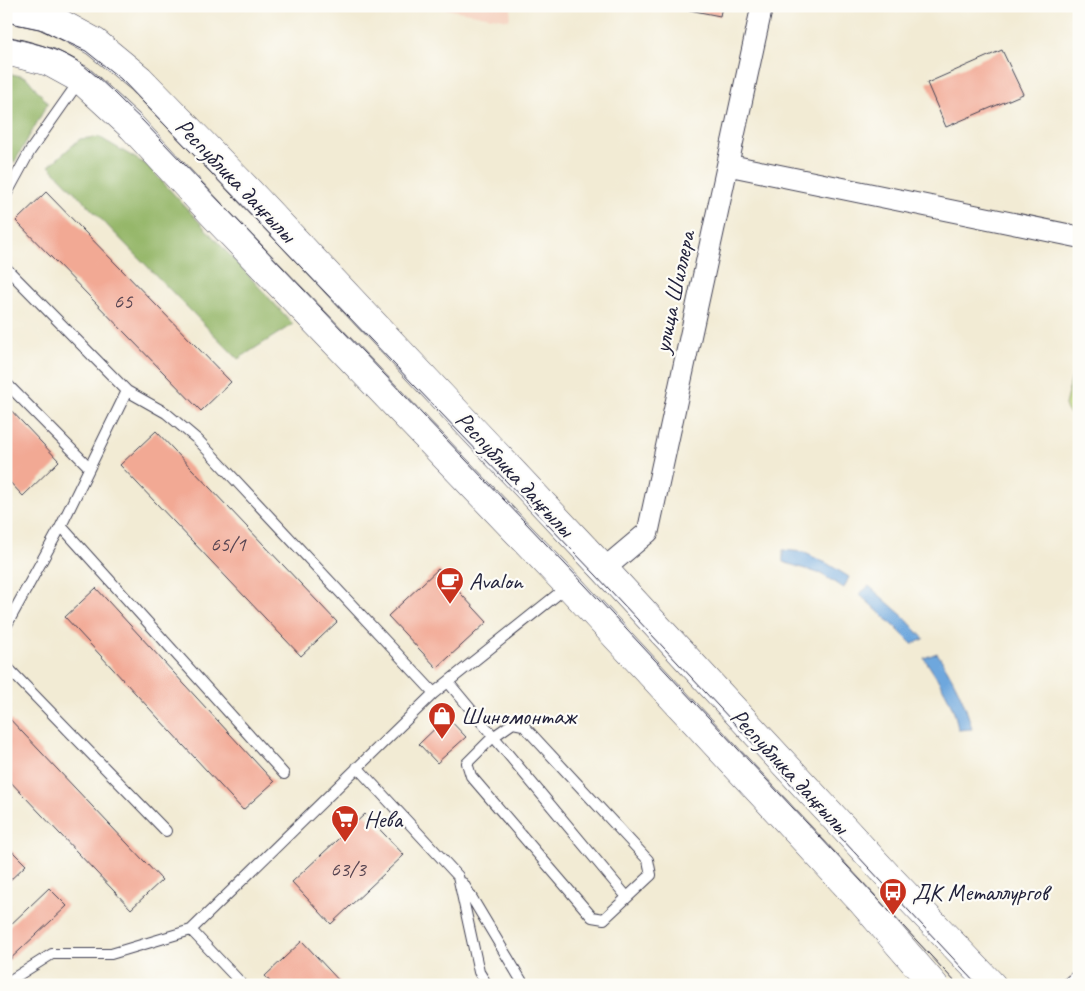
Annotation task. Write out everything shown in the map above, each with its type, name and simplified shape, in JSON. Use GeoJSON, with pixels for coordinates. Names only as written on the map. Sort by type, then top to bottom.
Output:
{"type":"FeatureCollection","features":[{"type":"Feature","properties":{"kind":"main road","name":"Республика даңғылы"},"geometry":{"type":"LineString","coordinates":[[6,8],[47,16],[95,42],[140,79],[248,190],[992,985]]}},
{"type":"Feature","properties":{"kind":"main road","name":"Республика даңғылы"},"geometry":{"type":"LineString","coordinates":[[6,51],[49,62],[80,79],[132,127],[218,220],[568,586],[862,902],[934,985]]}},
{"type":"Feature","properties":{"kind":"street","name":"улица Шиллера"},"geometry":{"type":"LineString","coordinates":[[604,569],[648,532],[762,6]]}},
{"type":"Feature","properties":{"kind":"street"},"geometry":{"type":"LineString","coordinates":[[728,165],[1079,237]]}},
{"type":"Feature","properties":{"kind":"street"},"geometry":{"type":"LineString","coordinates":[[1074,985],[1079,981]]}},
{"type":"Feature","properties":{"kind":"lane"},"geometry":{"type":"LineString","coordinates":[[6,195],[30,151],[80,79]]}},
{"type":"Feature","properties":{"kind":"lane"},"geometry":{"type":"LineString","coordinates":[[6,268],[127,391],[166,413],[198,440],[434,694]]}},
{"type":"Feature","properties":{"kind":"lane"},"geometry":{"type":"LineString","coordinates":[[6,382],[89,466]]}},
{"type":"Feature","properties":{"kind":"lane"},"geometry":{"type":"LineString","coordinates":[[6,626],[61,526],[127,391]]}},
{"type":"Feature","properties":{"kind":"lane"},"geometry":{"type":"LineString","coordinates":[[61,526],[284,774]]}},
{"type":"Feature","properties":{"kind":"lane"},"geometry":{"type":"LineString","coordinates":[[6,983],[52,954],[111,954],[191,930],[434,694],[568,586]]}},
{"type":"Feature","properties":{"kind":"lane"},"geometry":{"type":"LineString","coordinates":[[6,666],[166,831]]}},
{"type":"Feature","properties":{"kind":"lane"},"geometry":{"type":"LineString","coordinates":[[448,682],[627,897]]}},
{"type":"Feature","properties":{"kind":"lane"},"geometry":{"type":"LineString","coordinates":[[513,723],[523,725],[648,860],[651,875],[604,919],[592,917],[470,776],[467,763],[492,737],[513,723]]}},
{"type":"Feature","properties":{"kind":"lane"},"geometry":{"type":"LineString","coordinates":[[357,767],[458,876],[524,985]]}},
{"type":"Feature","properties":{"kind":"lane"},"geometry":{"type":"LineString","coordinates":[[458,876],[479,972],[487,985]]}},
{"type":"Feature","properties":{"kind":"lane"},"geometry":{"type":"LineString","coordinates":[[191,930],[243,985]]}},
{"type":"Feature","properties":{"kind":"shaded area"},"geometry":{"type":"Polygon","coordinates":[[[429,6],[512,6],[509,20],[429,6]]]}},
{"type":"Feature","properties":{"kind":"green space"},"geometry":{"type":"Polygon","coordinates":[[[6,73],[26,77],[48,103],[14,163],[6,143],[6,73]]]}},
{"type":"Feature","properties":{"kind":"green space"},"geometry":{"type":"Polygon","coordinates":[[[99,137],[147,165],[293,324],[238,359],[49,166],[80,139],[99,137]]]}},
{"type":"Feature","properties":{"kind":"green space"},"geometry":{"type":"Polygon","coordinates":[[[1079,348],[1079,417],[1068,413],[1065,405],[1079,348]]]}},
{"type":"Feature","properties":{"kind":"water"},"geometry":{"type":"Polygon","coordinates":[[[783,550],[803,552],[849,577],[844,588],[821,574],[783,562],[783,550]]]}},
{"type":"Feature","properties":{"kind":"water"},"geometry":{"type":"Polygon","coordinates":[[[869,586],[904,617],[924,639],[912,644],[859,594],[869,586]]]}},
{"type":"Feature","properties":{"kind":"water"},"geometry":{"type":"Polygon","coordinates":[[[937,653],[958,690],[972,729],[958,730],[950,701],[924,658],[937,653]]]}},
{"type":"Feature","properties":{"kind":"building"},"geometry":{"type":"Polygon","coordinates":[[[669,6],[722,6],[720,16],[669,6]]]}},
{"type":"Feature","properties":{"kind":"building"},"geometry":{"type":"Polygon","coordinates":[[[1002,50],[1023,94],[946,127],[927,83],[1002,50]]]}},
{"type":"Feature","properties":{"kind":"building"},"geometry":{"type":"Polygon","coordinates":[[[46,192],[231,382],[201,411],[16,221],[46,192]]]}},
{"type":"Feature","properties":{"kind":"building"},"geometry":{"type":"Polygon","coordinates":[[[6,405],[59,461],[23,496],[6,478],[6,405]]]}},
{"type":"Feature","properties":{"kind":"building"},"geometry":{"type":"Polygon","coordinates":[[[156,431],[337,622],[301,656],[120,465],[156,431]]]}},
{"type":"Feature","properties":{"kind":"building"},"geometry":{"type":"Polygon","coordinates":[[[438,569],[487,622],[437,668],[388,616],[438,569]]]}},
{"type":"Feature","properties":{"kind":"building"},"geometry":{"type":"Polygon","coordinates":[[[96,588],[274,782],[243,810],[65,617],[96,588]]]}},
{"type":"Feature","properties":{"kind":"building"},"geometry":{"type":"Polygon","coordinates":[[[6,715],[162,880],[131,909],[6,777],[6,715]]]}},
{"type":"Feature","properties":{"kind":"building","name":"Шиномонтаж"},"geometry":{"type":"Polygon","coordinates":[[[447,717],[466,737],[437,763],[419,744],[447,717]]]}},
{"type":"Feature","properties":{"kind":"building"},"geometry":{"type":"Polygon","coordinates":[[[365,814],[404,855],[331,924],[292,882],[365,814]]]}},
{"type":"Feature","properties":{"kind":"building"},"geometry":{"type":"Polygon","coordinates":[[[6,845],[26,865],[6,884],[6,845]]]}},
{"type":"Feature","properties":{"kind":"building"},"geometry":{"type":"Polygon","coordinates":[[[49,888],[67,906],[6,963],[6,929],[49,888]]]}},
{"type":"Feature","properties":{"kind":"building"},"geometry":{"type":"Polygon","coordinates":[[[302,941],[343,985],[273,985],[265,976],[302,941]]]}},
{"type":"Feature","properties":{"kind":"tram line"},"geometry":{"type":"LineString","coordinates":[[6,22],[39,29],[86,51],[121,79],[596,575],[978,985]]}},
{"type":"Feature","properties":{"kind":"tram line"},"geometry":{"type":"LineString","coordinates":[[6,36],[51,48],[76,60],[85,66],[142,120],[585,585],[958,985]]}},
{"type":"Feature","properties":{"kind":"place","name":"Avalon"},"geometry":{"type":"Point","coordinates":[450,605]}},
{"type":"Feature","properties":{"kind":"place","name":"Шиномонтаж"},"geometry":{"type":"Point","coordinates":[442,740]}},
{"type":"Feature","properties":{"kind":"place","name":"Нева"},"geometry":{"type":"Point","coordinates":[345,843]}},
{"type":"Feature","properties":{"kind":"place","name":"ДК Металлургов"},"geometry":{"type":"Point","coordinates":[893,916]}}]}
